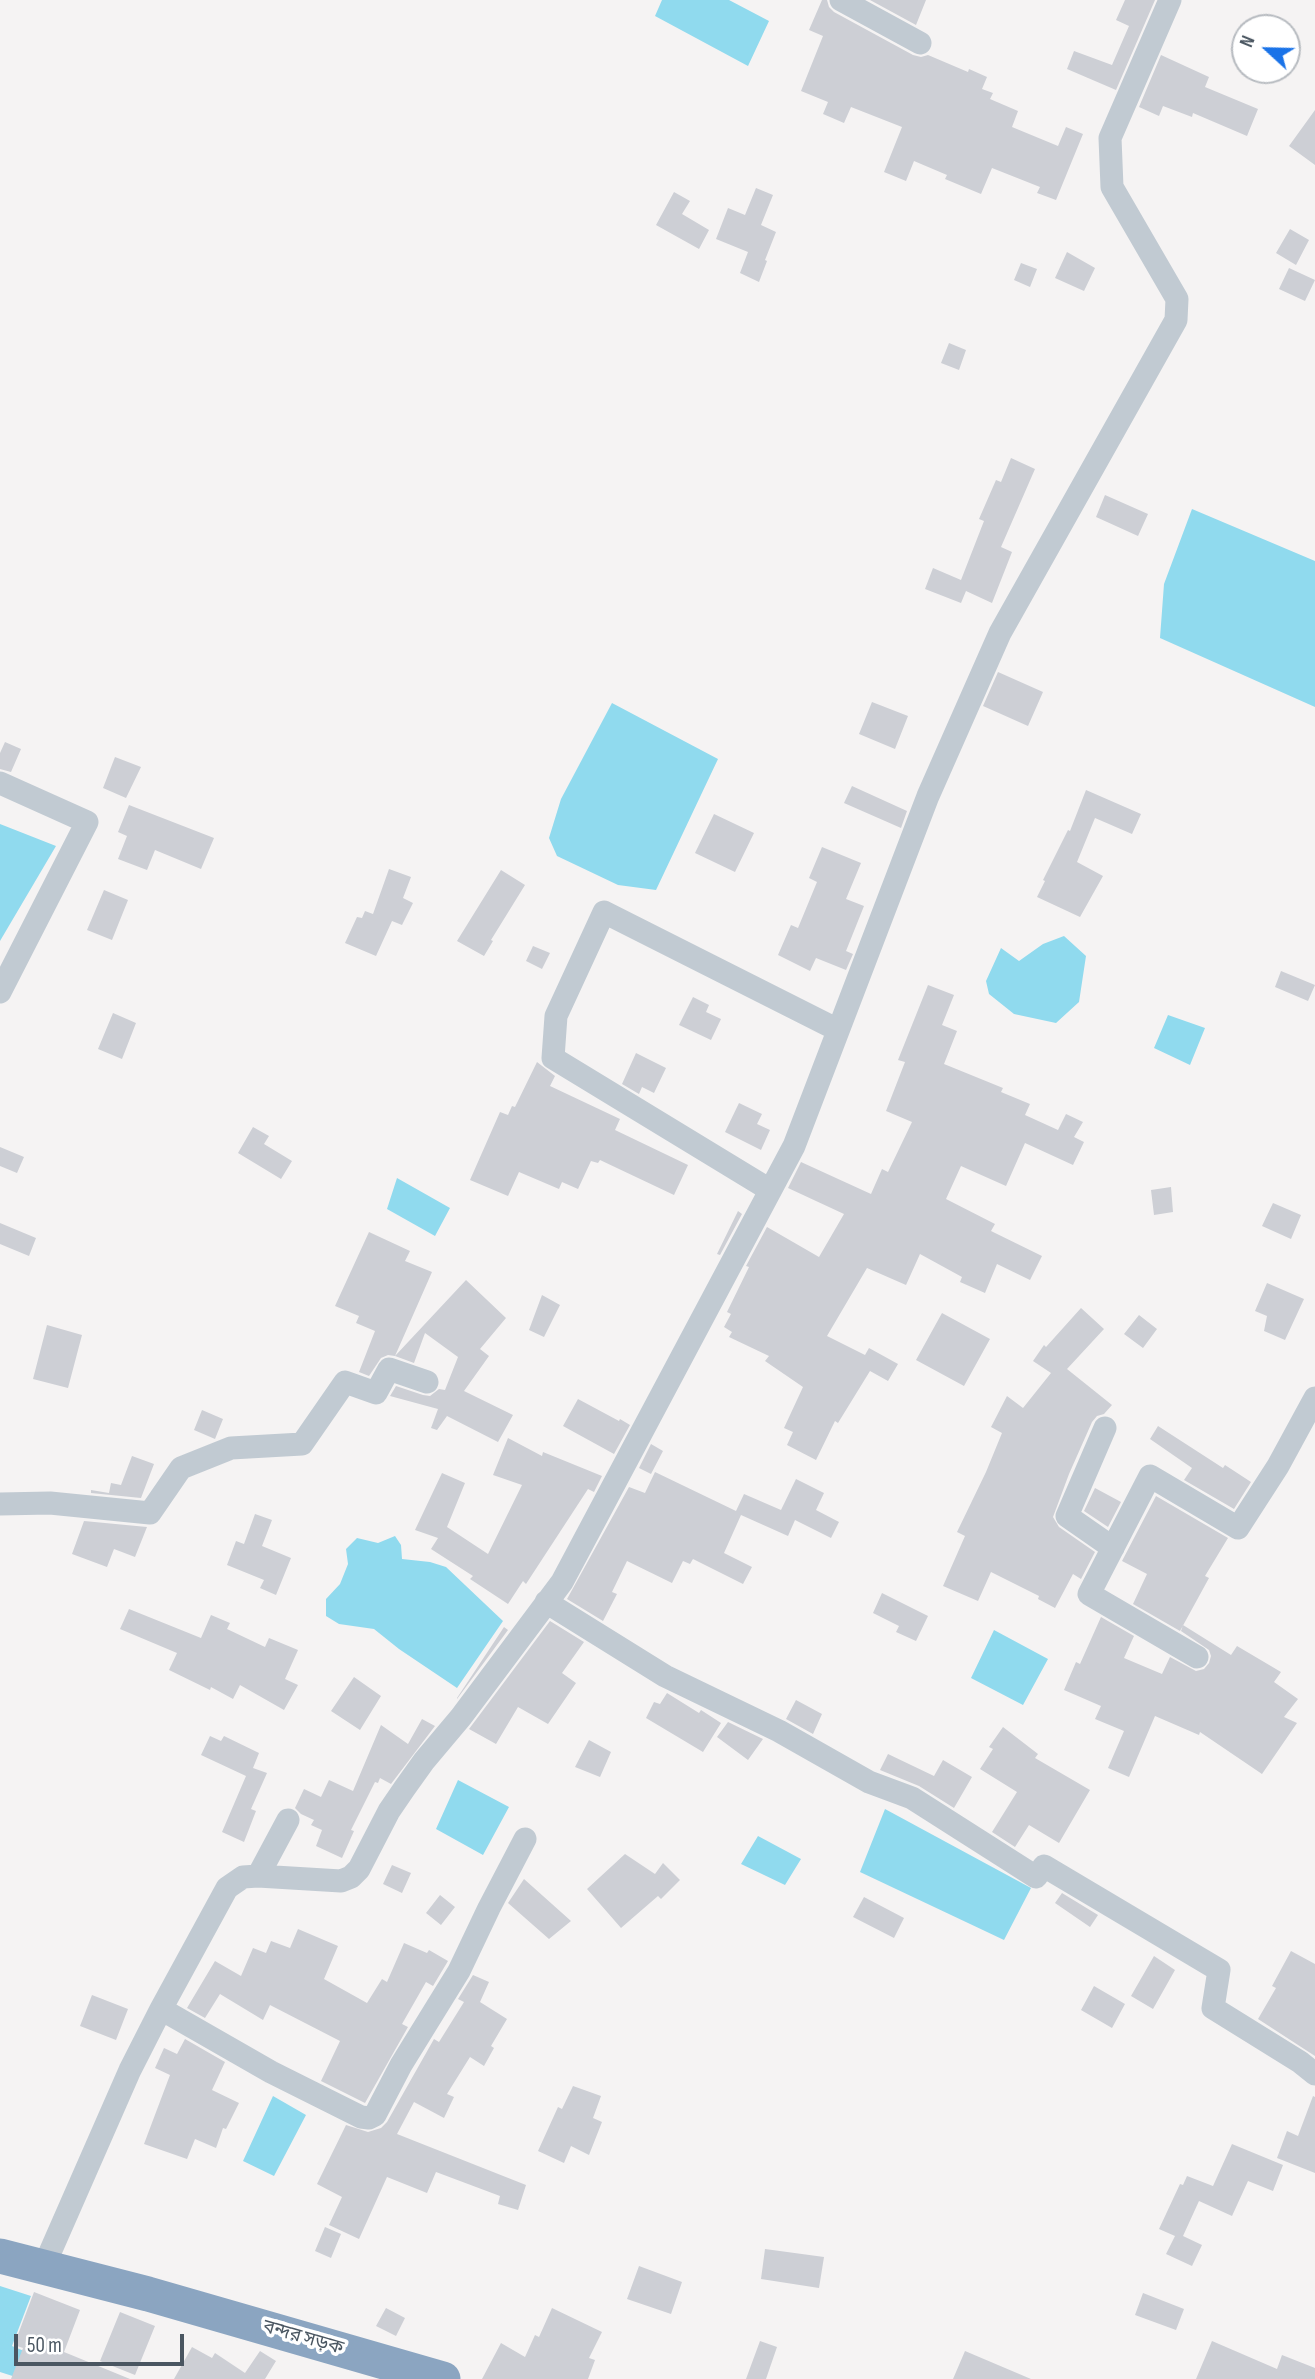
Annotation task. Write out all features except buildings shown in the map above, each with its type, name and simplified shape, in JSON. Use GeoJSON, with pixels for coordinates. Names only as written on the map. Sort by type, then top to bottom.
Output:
{"type":"FeatureCollection","features":[{"type":"Feature","properties":{"kind":"highway","name":"বন্দর সড়ক"},"geometry":{"type":"LineString","coordinates":[[0,2256],[385,2360],[443,2379]]}},
{"type":"Feature","properties":{"kind":"street"},"geometry":{"type":"LineString","coordinates":[[841,0],[920,43]]}},
{"type":"Feature","properties":{"kind":"street"},"geometry":{"type":"LineString","coordinates":[[44,2266],[130,2070],[227,1888],[243,1877],[258,1876],[341,1881],[351,1877],[359,1869],[388,1811],[562,1582],[794,1146],[928,796],[1000,633],[1176,320],[1177,299],[1112,187],[1110,138],[1170,0]]}},
{"type":"Feature","properties":{"kind":"street"},"geometry":{"type":"LineString","coordinates":[[0,783],[87,822],[0,992]]}},
{"type":"Feature","properties":{"kind":"street"},"geometry":{"type":"LineString","coordinates":[[770,1190],[553,1058],[556,1016],[604,912],[838,1030]]}},
{"type":"Feature","properties":{"kind":"street"},"geometry":{"type":"LineString","coordinates":[[0,1504],[50,1503],[150,1513],[181,1468],[231,1448],[302,1444],[345,1382],[376,1393],[388,1369],[427,1382]]}},
{"type":"Feature","properties":{"kind":"street"},"geometry":{"type":"LineString","coordinates":[[1197,1657],[1089,1594],[1150,1476],[1238,1528],[1278,1466],[1315,1398]]}},
{"type":"Feature","properties":{"kind":"street"},"geometry":{"type":"LineString","coordinates":[[1105,1429],[1067,1516],[1113,1548]]}},
{"type":"Feature","properties":{"kind":"street"},"geometry":{"type":"LineString","coordinates":[[546,1602],[665,1676],[779,1731],[869,1782],[912,1798],[1036,1877],[1044,1866],[1219,1970],[1213,2008],[1315,2074]]}},
{"type":"Feature","properties":{"kind":"street"},"geometry":{"type":"LineString","coordinates":[[258,1876],[288,1820]]}},
{"type":"Feature","properties":{"kind":"street"},"geometry":{"type":"LineString","coordinates":[[161,2009],[271,2072],[361,2117],[369,2118],[375,2115],[401,2065],[459,1971],[526,1839]]}},
{"type":"Feature","properties":{"kind":"water"},"geometry":{"type":"Polygon","coordinates":[[[662,0],[729,0],[769,21],[748,66],[655,16],[662,0]]]}},
{"type":"Feature","properties":{"kind":"water"},"geometry":{"type":"Polygon","coordinates":[[[1192,509],[1315,561],[1315,707],[1160,638],[1164,584],[1192,509]]]}},
{"type":"Feature","properties":{"kind":"water"},"geometry":{"type":"Polygon","coordinates":[[[612,703],[718,759],[656,890],[618,885],[557,856],[549,838],[561,799],[612,703]]]}},
{"type":"Feature","properties":{"kind":"water"},"geometry":{"type":"Polygon","coordinates":[[[0,824],[56,846],[0,941],[0,824]]]}},
{"type":"Feature","properties":{"kind":"water"},"geometry":{"type":"Polygon","coordinates":[[[1064,936],[1086,956],[1079,1002],[1056,1023],[1014,1014],[989,994],[986,981],[1001,948],[1019,961],[1043,944],[1064,936]]]}},
{"type":"Feature","properties":{"kind":"water"},"geometry":{"type":"Polygon","coordinates":[[[1168,1015],[1205,1028],[1190,1065],[1154,1048],[1168,1015]]]}},
{"type":"Feature","properties":{"kind":"water"},"geometry":{"type":"Polygon","coordinates":[[[397,1178],[450,1208],[435,1236],[387,1209],[397,1178]]]}},
{"type":"Feature","properties":{"kind":"water"},"geometry":{"type":"Polygon","coordinates":[[[395,1536],[401,1545],[402,1559],[446,1567],[503,1621],[457,1688],[374,1629],[339,1624],[326,1616],[326,1599],[340,1584],[348,1564],[346,1549],[357,1538],[378,1543],[395,1536]]]}},
{"type":"Feature","properties":{"kind":"water"},"geometry":{"type":"Polygon","coordinates":[[[994,1630],[1048,1659],[1023,1705],[971,1678],[994,1630]]]}},
{"type":"Feature","properties":{"kind":"water"},"geometry":{"type":"Polygon","coordinates":[[[458,1780],[509,1807],[483,1855],[436,1829],[458,1780]]]}},
{"type":"Feature","properties":{"kind":"water"},"geometry":{"type":"Polygon","coordinates":[[[885,1809],[1031,1888],[1004,1940],[860,1872],[885,1809]]]}},
{"type":"Feature","properties":{"kind":"water"},"geometry":{"type":"Polygon","coordinates":[[[758,1836],[801,1859],[785,1885],[741,1864],[758,1836]]]}},
{"type":"Feature","properties":{"kind":"water"},"geometry":{"type":"Polygon","coordinates":[[[273,2096],[306,2115],[274,2176],[243,2161],[273,2096]]]}},
{"type":"Feature","properties":{"kind":"water"},"geometry":{"type":"Polygon","coordinates":[[[0,2286],[31,2296],[12,2346],[36,2356],[22,2379],[0,2372],[0,2286]]]}}]}
